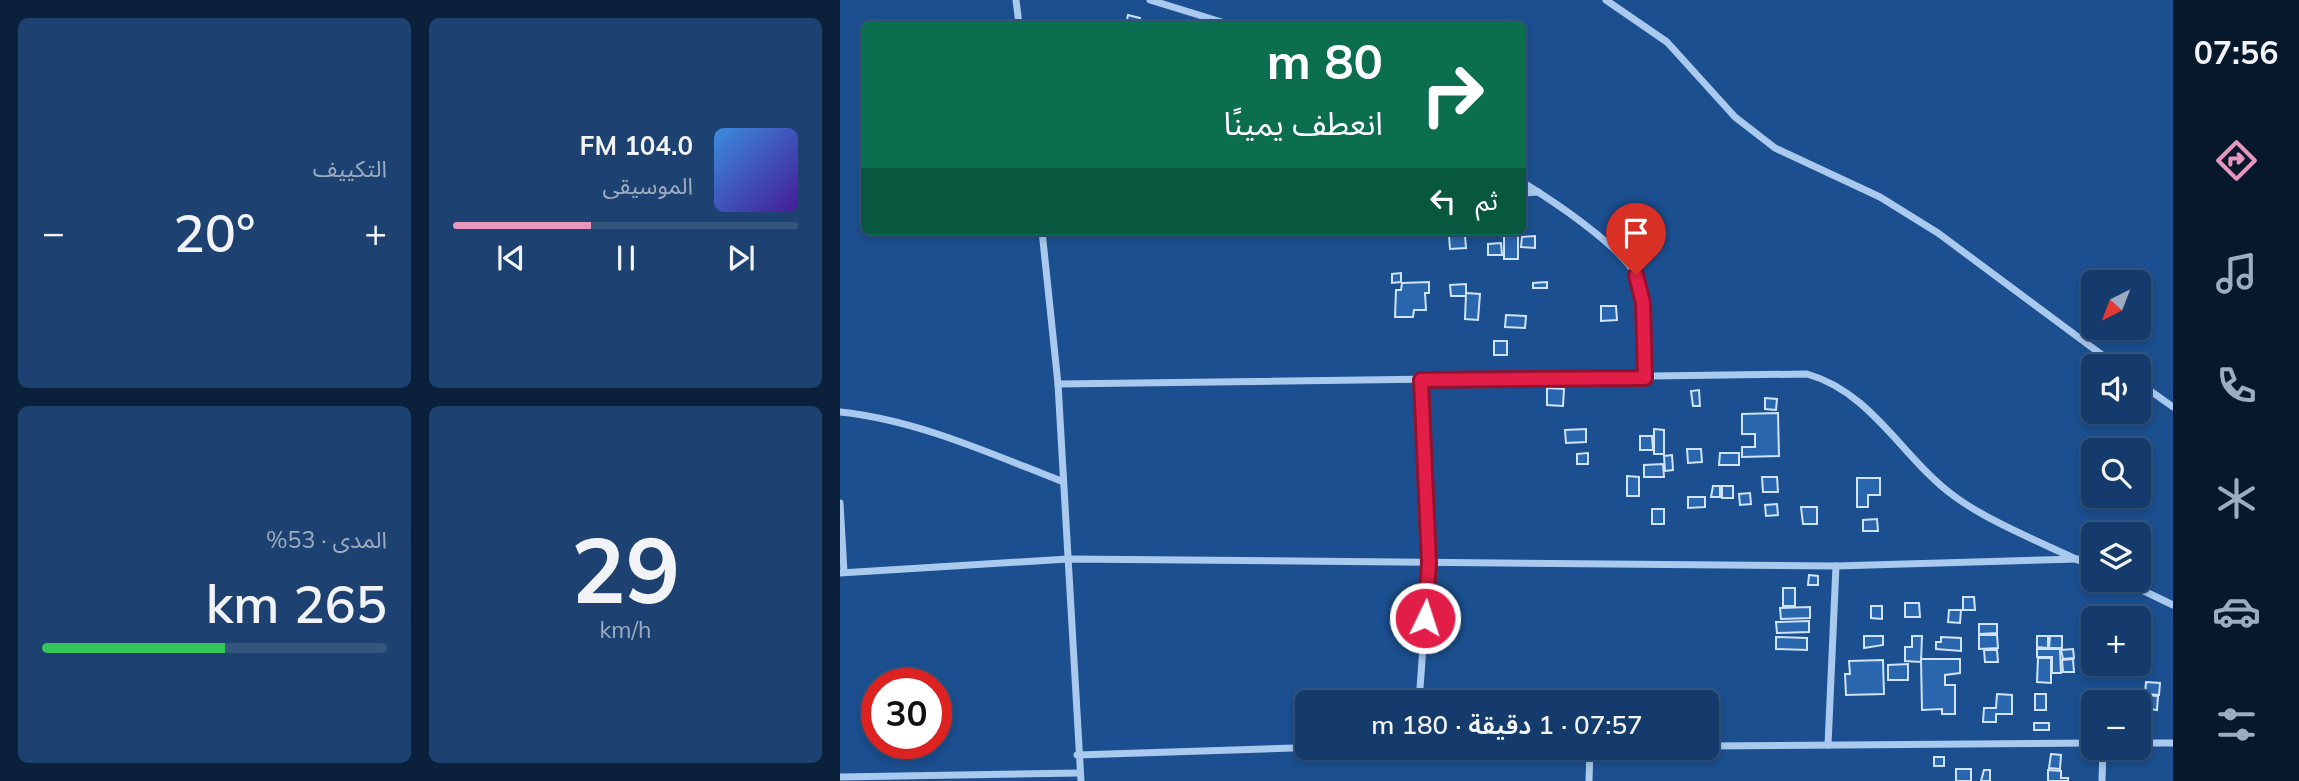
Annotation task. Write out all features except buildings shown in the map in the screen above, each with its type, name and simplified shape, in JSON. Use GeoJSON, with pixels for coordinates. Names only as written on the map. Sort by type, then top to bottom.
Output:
{"type":"FeatureCollection","features":[{"type":"Feature","properties":{"kind":"street"},"geometry":{"type":"LineString","coordinates":[[1016,0],[1019,21]]}},
{"type":"Feature","properties":{"kind":"street"},"geometry":{"type":"LineString","coordinates":[[1150,0],[1218,21]]}},
{"type":"Feature","properties":{"kind":"street"},"geometry":{"type":"LineString","coordinates":[[1606,0],[1667,42],[1735,117],[1774,148],[1880,197],[1938,233],[2101,354]]}},
{"type":"Feature","properties":{"kind":"street"},"geometry":{"type":"LineString","coordinates":[[1526,184],[1600,237],[1636,275],[1643,303],[1645,378]]}},
{"type":"Feature","properties":{"kind":"street"},"geometry":{"type":"LineString","coordinates":[[1526,193],[1539,192]]}},
{"type":"Feature","properties":{"kind":"street"},"geometry":{"type":"LineString","coordinates":[[840,777],[1080,777],[1061,481],[1058,384],[1042,235]]}},
{"type":"Feature","properties":{"kind":"street"},"geometry":{"type":"LineString","coordinates":[[1058,384],[1807,374],[1827,380],[1891,431],[1955,497],[2081,561]]}},
{"type":"Feature","properties":{"kind":"street"},"geometry":{"type":"LineString","coordinates":[[1420,690],[1429,563],[1421,380]]}},
{"type":"Feature","properties":{"kind":"street"},"geometry":{"type":"LineString","coordinates":[[2151,391],[2173,407]]}},
{"type":"Feature","properties":{"kind":"street"},"geometry":{"type":"LineString","coordinates":[[840,412],[877,416],[930,431],[1061,481]]}},
{"type":"Feature","properties":{"kind":"street"},"geometry":{"type":"LineString","coordinates":[[840,503],[842,572],[1068,559],[1836,566],[2078,559]]}},
{"type":"Feature","properties":{"kind":"street"},"geometry":{"type":"LineString","coordinates":[[1828,745],[1836,566]]}},
{"type":"Feature","properties":{"kind":"street"},"geometry":{"type":"LineString","coordinates":[[2146,592],[2173,605]]}},
{"type":"Feature","properties":{"kind":"street"},"geometry":{"type":"LineString","coordinates":[[1719,746],[2081,743]]}},
{"type":"Feature","properties":{"kind":"street"},"geometry":{"type":"LineString","coordinates":[[2151,743],[2173,743]]}},
{"type":"Feature","properties":{"kind":"street"},"geometry":{"type":"LineString","coordinates":[[1077,755],[1295,748]]}},
{"type":"Feature","properties":{"kind":"street"},"geometry":{"type":"LineString","coordinates":[[1589,781],[1590,760]]}},
{"type":"Feature","properties":{"kind":"street"},"geometry":{"type":"LineString","coordinates":[[2102,781],[2103,760]]}},
{"type":"Feature","properties":{"kind":"route"},"geometry":{"type":"LineString","coordinates":[[1425,618],[1429,563],[1421,380],[1645,378],[1646,336],[1643,303],[1636,275]]}}]}
